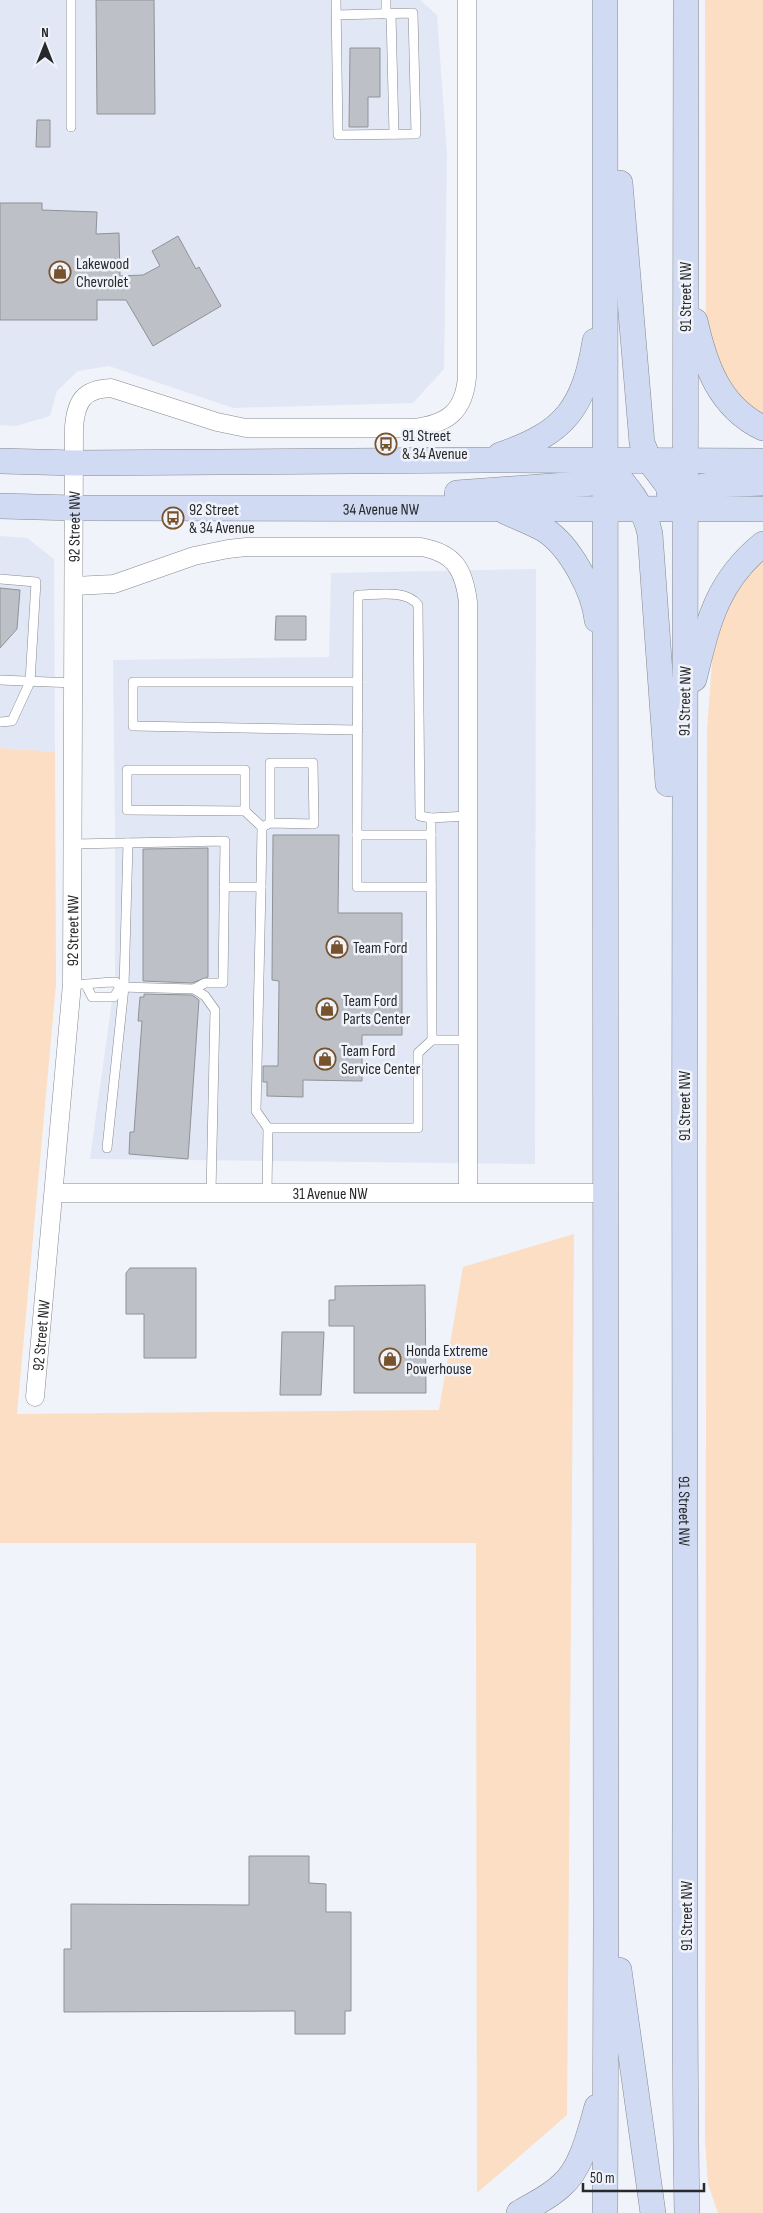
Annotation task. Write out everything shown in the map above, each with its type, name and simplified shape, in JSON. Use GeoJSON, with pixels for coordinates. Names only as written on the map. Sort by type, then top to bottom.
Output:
{"type":"FeatureCollection","features":[{"type":"Feature","properties":{"kind":"main road","name":"91 Street NW"},"geometry":{"type":"LineString","coordinates":[[686,0],[684,462],[670,485],[687,526],[684,723],[687,2213]]}},
{"type":"Feature","properties":{"kind":"main road"},"geometry":{"type":"LineString","coordinates":[[605,8],[606,275],[622,487],[650,534],[684,1028]]}},
{"type":"Feature","properties":{"kind":"main road"},"geometry":{"type":"LineString","coordinates":[[605,8],[642,443],[670,485],[763,483]]}},
{"type":"Feature","properties":{"kind":"main road"},"geometry":{"type":"LineString","coordinates":[[483,460],[520,448],[544,436],[559,424],[578,402],[589,371],[606,275]]}},
{"type":"Feature","properties":{"kind":"main road"},"geometry":{"type":"LineString","coordinates":[[686,281],[703,356],[711,374],[730,404],[763,428]]}},
{"type":"Feature","properties":{"kind":"main road","name":"34 Avenue NW"},"geometry":{"type":"LineString","coordinates":[[0,461],[75,463],[483,460],[622,487],[670,485],[763,509]]}},
{"type":"Feature","properties":{"kind":"main road","name":"34 Avenue NW"},"geometry":{"type":"LineString","coordinates":[[670,485],[684,462],[763,461]]}},
{"type":"Feature","properties":{"kind":"main road","name":"34 Avenue NW"},"geometry":{"type":"LineString","coordinates":[[622,487],[670,485]]}},
{"type":"Feature","properties":{"kind":"main road"},"geometry":{"type":"LineString","coordinates":[[260,508],[622,487]]}},
{"type":"Feature","properties":{"kind":"main road"},"geometry":{"type":"LineString","coordinates":[[605,2213],[606,509],[622,487]]}},
{"type":"Feature","properties":{"kind":"main road","name":"34 Avenue NW"},"geometry":{"type":"LineString","coordinates":[[0,506],[74,508],[606,509],[622,487]]}},
{"type":"Feature","properties":{"kind":"main road"},"geometry":{"type":"LineString","coordinates":[[499,508],[546,530],[566,549],[584,579],[596,611],[605,709]]}},
{"type":"Feature","properties":{"kind":"main road"},"geometry":{"type":"LineString","coordinates":[[684,723],[703,643],[719,595],[744,560],[763,544]]}},
{"type":"Feature","properties":{"kind":"main road"},"geometry":{"type":"LineString","coordinates":[[606,1924],[619,1970],[653,2213]]}},
{"type":"Feature","properties":{"kind":"main road"},"geometry":{"type":"LineString","coordinates":[[519,2213],[551,2195],[564,2184],[577,2164],[589,2138],[606,2070]]}},
{"type":"Feature","properties":{"kind":"street"},"geometry":{"type":"LineString","coordinates":[[75,463],[75,416],[79,403],[84,396],[103,388],[118,389],[217,422],[246,428],[414,428],[438,423],[454,413],[463,400],[467,377],[467,0]]}},
{"type":"Feature","properties":{"kind":"street","name":"92 Street NW"},"geometry":{"type":"LineString","coordinates":[[35,1397],[54,1193],[79,984],[73,844],[75,463]]}},
{"type":"Feature","properties":{"kind":"street"},"geometry":{"type":"LineString","coordinates":[[74,586],[114,584],[194,556],[228,548],[421,548],[433,549],[452,560],[464,579],[468,602],[468,1192]]}},
{"type":"Feature","properties":{"kind":"street","name":"31 Avenue NW"},"geometry":{"type":"LineString","coordinates":[[54,1193],[606,1193]]}},
{"type":"Feature","properties":{"kind":"lane"},"geometry":{"type":"LineString","coordinates":[[71,127],[72,0]]}},
{"type":"Feature","properties":{"kind":"lane"},"geometry":{"type":"LineString","coordinates":[[336,0],[336,15],[338,135],[416,134],[413,14],[336,15]]}},
{"type":"Feature","properties":{"kind":"lane"},"geometry":{"type":"LineString","coordinates":[[386,0],[389,14],[394,134]]}},
{"type":"Feature","properties":{"kind":"lane"},"geometry":{"type":"LineString","coordinates":[[0,579],[36,582],[30,682],[12,721],[0,722]]}},
{"type":"Feature","properties":{"kind":"lane"},"geometry":{"type":"LineString","coordinates":[[431,887],[357,887],[358,595],[404,595],[413,599],[418,605],[420,816],[431,818],[468,816]]}},
{"type":"Feature","properties":{"kind":"lane"},"geometry":{"type":"LineString","coordinates":[[0,680],[74,683]]}},
{"type":"Feature","properties":{"kind":"lane"},"geometry":{"type":"LineString","coordinates":[[358,682],[133,682],[132,726],[358,730]]}},
{"type":"Feature","properties":{"kind":"lane"},"geometry":{"type":"LineString","coordinates":[[245,811],[245,770],[127,770],[127,810],[245,811],[266,825],[314,824],[313,763],[270,763],[266,825],[261,887],[256,1111],[268,1128],[267,1193]]}},
{"type":"Feature","properties":{"kind":"lane"},"geometry":{"type":"LineString","coordinates":[[431,818],[432,1040]]}},
{"type":"Feature","properties":{"kind":"lane"},"geometry":{"type":"LineString","coordinates":[[358,836],[431,836]]}},
{"type":"Feature","properties":{"kind":"lane"},"geometry":{"type":"LineString","coordinates":[[73,844],[225,841],[223,983],[205,983],[194,989],[122,988],[116,982],[79,984]]}},
{"type":"Feature","properties":{"kind":"lane"},"geometry":{"type":"LineString","coordinates":[[108,1148],[122,988],[128,843]]}},
{"type":"Feature","properties":{"kind":"lane"},"geometry":{"type":"LineString","coordinates":[[224,887],[261,887]]}},
{"type":"Feature","properties":{"kind":"lane"},"geometry":{"type":"LineString","coordinates":[[79,984],[92,997],[114,997],[122,988]]}},
{"type":"Feature","properties":{"kind":"lane"},"geometry":{"type":"LineString","coordinates":[[194,989],[205,996],[215,1010],[212,1193]]}},
{"type":"Feature","properties":{"kind":"lane"},"geometry":{"type":"LineString","coordinates":[[268,1128],[418,1128],[418,1054],[432,1040],[468,1040]]}},
{"type":"Feature","properties":{"kind":"shaded area"},"geometry":{"type":"Polygon","coordinates":[[[0,0],[420,0],[437,15],[447,155],[444,369],[413,403],[233,408],[109,366],[78,371],[57,391],[50,416],[16,426],[0,425],[0,0]]]}},
{"type":"Feature","properties":{"kind":"shaded area"},"geometry":{"type":"Polygon","coordinates":[[[705,0],[763,0],[763,422],[727,389],[706,321],[705,0]]]}},
{"type":"Feature","properties":{"kind":"shaded area"},"geometry":{"type":"Polygon","coordinates":[[[0,536],[27,538],[54,559],[55,752],[0,748],[0,536]]]}},
{"type":"Feature","properties":{"kind":"shaded area"},"geometry":{"type":"Polygon","coordinates":[[[763,554],[763,2213],[718,2213],[708,2184],[705,2139],[707,731],[713,648],[727,603],[763,554]]]}},
{"type":"Feature","properties":{"kind":"shaded area"},"geometry":{"type":"Polygon","coordinates":[[[536,569],[535,1164],[90,1159],[115,979],[113,660],[329,657],[331,573],[536,569]]]}},
{"type":"Feature","properties":{"kind":"shaded area"},"geometry":{"type":"Polygon","coordinates":[[[0,748],[55,752],[56,984],[17,1414],[439,1410],[463,1267],[574,1234],[567,2115],[477,2193],[476,1543],[0,1543],[0,748]]]}},
{"type":"Feature","properties":{"kind":"building"},"geometry":{"type":"Polygon","coordinates":[[[96,0],[154,0],[155,114],[97,114],[96,0]]]}},
{"type":"Feature","properties":{"kind":"building"},"geometry":{"type":"Polygon","coordinates":[[[350,48],[380,48],[380,97],[368,97],[368,127],[349,127],[350,48]]]}},
{"type":"Feature","properties":{"kind":"building"},"geometry":{"type":"Polygon","coordinates":[[[37,120],[50,120],[50,147],[36,147],[37,120]]]}},
{"type":"Feature","properties":{"kind":"building","name":"Lakewood Chevrolet"},"geometry":{"type":"Polygon","coordinates":[[[0,203],[42,203],[42,210],[97,212],[96,234],[119,233],[120,276],[143,275],[160,266],[152,251],[178,236],[196,269],[199,267],[221,306],[153,346],[126,300],[97,300],[97,320],[0,320],[0,203]]]}},
{"type":"Feature","properties":{"kind":"building"},"geometry":{"type":"Polygon","coordinates":[[[0,588],[20,590],[17,629],[0,648],[0,588]]]}},
{"type":"Feature","properties":{"kind":"building"},"geometry":{"type":"Polygon","coordinates":[[[276,616],[306,616],[306,640],[275,640],[276,616]]]}},
{"type":"Feature","properties":{"kind":"building","name":"Team Ford"},"geometry":{"type":"Polygon","coordinates":[[[273,835],[339,835],[338,913],[402,913],[402,1035],[362,1035],[362,1081],[303,1080],[303,1097],[267,1096],[267,1082],[263,1082],[263,1066],[278,1066],[279,981],[272,980],[273,835]]]}},
{"type":"Feature","properties":{"kind":"building"},"geometry":{"type":"Polygon","coordinates":[[[208,848],[208,977],[192,983],[143,981],[143,849],[208,848]]]}},
{"type":"Feature","properties":{"kind":"building"},"geometry":{"type":"Polygon","coordinates":[[[144,994],[192,995],[199,1000],[188,1159],[129,1154],[130,1132],[134,1132],[142,1021],[138,1021],[140,997],[144,997],[144,994]]]}},
{"type":"Feature","properties":{"kind":"building"},"geometry":{"type":"Polygon","coordinates":[[[130,1268],[196,1268],[196,1358],[144,1358],[144,1314],[126,1314],[126,1273],[130,1268]]]}},
{"type":"Feature","properties":{"kind":"building","name":"Honda Extreme Powerhouse"},"geometry":{"type":"Polygon","coordinates":[[[425,1285],[426,1393],[354,1393],[354,1326],[329,1326],[329,1300],[335,1300],[335,1286],[425,1285]]]}},
{"type":"Feature","properties":{"kind":"building"},"geometry":{"type":"Polygon","coordinates":[[[282,1332],[324,1332],[321,1395],[280,1395],[282,1332]]]}},
{"type":"Feature","properties":{"kind":"building"},"geometry":{"type":"Polygon","coordinates":[[[249,1856],[309,1856],[309,1883],[326,1884],[326,1912],[351,1912],[351,2011],[345,2011],[345,2034],[295,2034],[295,2011],[64,2012],[64,1949],[71,1949],[71,1904],[249,1905],[249,1856]]]}},
{"type":"Feature","properties":{"kind":"place","name":"Lakewood Chevrolet"},"geometry":{"type":"Point","coordinates":[60,272]}},
{"type":"Feature","properties":{"kind":"place","name":"91 Street & 34 Avenue"},"geometry":{"type":"Point","coordinates":[386,444]}},
{"type":"Feature","properties":{"kind":"place","name":"92 Street & 34 Avenue"},"geometry":{"type":"Point","coordinates":[173,518]}},
{"type":"Feature","properties":{"kind":"place","name":"Team Ford"},"geometry":{"type":"Point","coordinates":[337,947]}},
{"type":"Feature","properties":{"kind":"place","name":"Team Ford Parts Center"},"geometry":{"type":"Point","coordinates":[327,1009]}},
{"type":"Feature","properties":{"kind":"place","name":"Team Ford Service Center"},"geometry":{"type":"Point","coordinates":[325,1059]}},
{"type":"Feature","properties":{"kind":"place","name":"Honda Extreme Powerhouse"},"geometry":{"type":"Point","coordinates":[390,1359]}}]}
